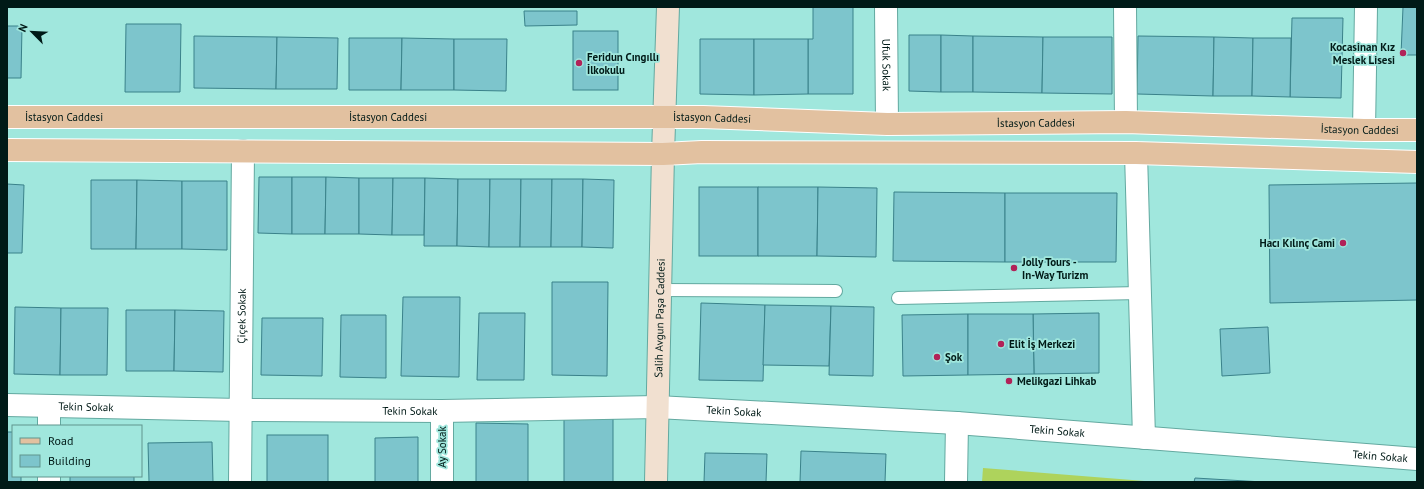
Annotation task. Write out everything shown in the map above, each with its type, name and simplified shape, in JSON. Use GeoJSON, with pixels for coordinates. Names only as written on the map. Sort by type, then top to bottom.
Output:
{"type":"FeatureCollection","features":[{"type":"Feature","properties":{"kind":"main road","name":"İstasyon Caddesi"},"geometry":{"type":"LineString","coordinates":[[7,117],[703,117],[887,124],[1126,122],[1364,130],[1417,130]]}},
{"type":"Feature","properties":{"kind":"main road"},"geometry":{"type":"LineString","coordinates":[[7,150],[663,154],[702,152],[1136,153],[1417,162]]}},
{"type":"Feature","properties":{"kind":"street","name":"Salih Avgun Paşa Caddesi"},"geometry":{"type":"LineString","coordinates":[[656,482],[663,154],[668,7]]}},
{"type":"Feature","properties":{"kind":"street","name":"Ufuk Sokak"},"geometry":{"type":"LineString","coordinates":[[886,7],[887,124]]}},
{"type":"Feature","properties":{"kind":"street"},"geometry":{"type":"LineString","coordinates":[[1126,7],[1126,122]]}},
{"type":"Feature","properties":{"kind":"street"},"geometry":{"type":"LineString","coordinates":[[1364,130],[1366,7]]}},
{"type":"Feature","properties":{"kind":"street","name":"Çiçek Sokak"},"geometry":{"type":"LineString","coordinates":[[240,482],[243,151]]}},
{"type":"Feature","properties":{"kind":"street"},"geometry":{"type":"LineString","coordinates":[[1136,153],[1144,438]]}},
{"type":"Feature","properties":{"kind":"street","name":"Tekin Sokak"},"geometry":{"type":"LineString","coordinates":[[7,405],[49,416],[240,410],[442,411],[657,407],[957,423],[1417,459]]}},
{"type":"Feature","properties":{"kind":"street","name":"Ay Sokak"},"geometry":{"type":"LineString","coordinates":[[442,411],[442,482]]}},
{"type":"Feature","properties":{"kind":"street"},"geometry":{"type":"LineString","coordinates":[[956,482],[957,423]]}},
{"type":"Feature","properties":{"kind":"lane"},"geometry":{"type":"LineString","coordinates":[[660,290],[836,292]]}},
{"type":"Feature","properties":{"kind":"lane"},"geometry":{"type":"LineString","coordinates":[[898,298],[1140,293]]}},
{"type":"Feature","properties":{"kind":"green space"},"geometry":{"type":"Polygon","coordinates":[[[983,468],[1157,482],[982,482],[983,468]]]}},
{"type":"Feature","properties":{"kind":"building"},"geometry":{"type":"Polygon","coordinates":[[[813,7],[853,7],[853,94],[808,94],[808,39],[813,39],[813,7]]]}},
{"type":"Feature","properties":{"kind":"building"},"geometry":{"type":"Polygon","coordinates":[[[1403,7],[1417,7],[1417,55],[1401,55],[1403,7]]]}},
{"type":"Feature","properties":{"kind":"building"},"geometry":{"type":"Polygon","coordinates":[[[524,11],[577,11],[577,25],[525,26],[524,11]]]}},
{"type":"Feature","properties":{"kind":"building"},"geometry":{"type":"Polygon","coordinates":[[[1292,18],[1343,18],[1341,98],[1290,97],[1292,18]]]}},
{"type":"Feature","properties":{"kind":"building"},"geometry":{"type":"Polygon","coordinates":[[[126,24],[181,24],[180,92],[125,92],[126,24]]]}},
{"type":"Feature","properties":{"kind":"building"},"geometry":{"type":"Polygon","coordinates":[[[7,26],[22,26],[21,78],[7,78],[7,26]]]}},
{"type":"Feature","properties":{"kind":"building"},"geometry":{"type":"Polygon","coordinates":[[[573,31],[618,31],[618,90],[573,90],[573,31]]]}},
{"type":"Feature","properties":{"kind":"building"},"geometry":{"type":"Polygon","coordinates":[[[909,35],[941,35],[941,92],[909,91],[909,35]]]}},
{"type":"Feature","properties":{"kind":"building"},"geometry":{"type":"Polygon","coordinates":[[[941,35],[973,36],[973,92],[941,92],[941,35]]]}},
{"type":"Feature","properties":{"kind":"building"},"geometry":{"type":"Polygon","coordinates":[[[194,36],[277,37],[276,89],[194,88],[194,36]]]}},
{"type":"Feature","properties":{"kind":"building"},"geometry":{"type":"Polygon","coordinates":[[[973,36],[1043,37],[1042,93],[973,92],[973,36]]]}},
{"type":"Feature","properties":{"kind":"building"},"geometry":{"type":"Polygon","coordinates":[[[1138,36],[1214,37],[1213,96],[1137,94],[1138,36]]]}},
{"type":"Feature","properties":{"kind":"building"},"geometry":{"type":"Polygon","coordinates":[[[277,37],[338,38],[337,89],[276,89],[277,37]]]}},
{"type":"Feature","properties":{"kind":"building"},"geometry":{"type":"Polygon","coordinates":[[[1043,37],[1112,37],[1112,94],[1042,93],[1043,37]]]}},
{"type":"Feature","properties":{"kind":"building"},"geometry":{"type":"Polygon","coordinates":[[[1214,37],[1253,38],[1252,96],[1213,96],[1214,37]]]}},
{"type":"Feature","properties":{"kind":"building"},"geometry":{"type":"Polygon","coordinates":[[[349,38],[402,38],[401,90],[349,90],[349,38]]]}},
{"type":"Feature","properties":{"kind":"building"},"geometry":{"type":"Polygon","coordinates":[[[402,38],[454,39],[454,90],[401,90],[402,38]]]}},
{"type":"Feature","properties":{"kind":"building"},"geometry":{"type":"Polygon","coordinates":[[[1253,38],[1291,38],[1290,97],[1252,96],[1253,38]]]}},
{"type":"Feature","properties":{"kind":"building"},"geometry":{"type":"Polygon","coordinates":[[[454,39],[507,39],[506,91],[454,90],[454,39]]]}},
{"type":"Feature","properties":{"kind":"building"},"geometry":{"type":"Polygon","coordinates":[[[700,39],[754,39],[754,95],[700,94],[700,39]]]}},
{"type":"Feature","properties":{"kind":"building"},"geometry":{"type":"Polygon","coordinates":[[[754,39],[808,39],[808,94],[754,95],[754,39]]]}},
{"type":"Feature","properties":{"kind":"building"},"geometry":{"type":"Polygon","coordinates":[[[259,177],[292,177],[292,234],[258,233],[259,177]]]}},
{"type":"Feature","properties":{"kind":"building"},"geometry":{"type":"Polygon","coordinates":[[[292,177],[326,177],[325,234],[292,234],[292,177]]]}},
{"type":"Feature","properties":{"kind":"building"},"geometry":{"type":"Polygon","coordinates":[[[326,177],[359,178],[359,234],[325,234],[326,177]]]}},
{"type":"Feature","properties":{"kind":"building"},"geometry":{"type":"Polygon","coordinates":[[[359,178],[393,178],[392,235],[359,234],[359,178]]]}},
{"type":"Feature","properties":{"kind":"building"},"geometry":{"type":"Polygon","coordinates":[[[393,178],[425,178],[424,235],[392,235],[393,178]]]}},
{"type":"Feature","properties":{"kind":"building"},"geometry":{"type":"Polygon","coordinates":[[[425,178],[458,179],[457,246],[424,246],[425,178]]]}},
{"type":"Feature","properties":{"kind":"building"},"geometry":{"type":"Polygon","coordinates":[[[458,179],[490,179],[489,247],[457,246],[458,179]]]}},
{"type":"Feature","properties":{"kind":"building"},"geometry":{"type":"Polygon","coordinates":[[[490,179],[521,179],[520,247],[489,247],[490,179]]]}},
{"type":"Feature","properties":{"kind":"building"},"geometry":{"type":"Polygon","coordinates":[[[521,179],[552,179],[551,247],[520,247],[521,179]]]}},
{"type":"Feature","properties":{"kind":"building"},"geometry":{"type":"Polygon","coordinates":[[[552,179],[583,179],[582,247],[551,247],[552,179]]]}},
{"type":"Feature","properties":{"kind":"building"},"geometry":{"type":"Polygon","coordinates":[[[583,179],[614,180],[613,248],[582,247],[583,179]]]}},
{"type":"Feature","properties":{"kind":"building"},"geometry":{"type":"Polygon","coordinates":[[[91,180],[137,180],[136,249],[91,249],[91,180]]]}},
{"type":"Feature","properties":{"kind":"building"},"geometry":{"type":"Polygon","coordinates":[[[137,180],[182,181],[182,249],[136,249],[137,180]]]}},
{"type":"Feature","properties":{"kind":"building"},"geometry":{"type":"Polygon","coordinates":[[[182,181],[227,181],[227,250],[182,249],[182,181]]]}},
{"type":"Feature","properties":{"kind":"building","name":"Hacı Kılınç Cami"},"geometry":{"type":"Polygon","coordinates":[[[1417,183],[1417,300],[1270,303],[1269,185],[1417,183]]]}},
{"type":"Feature","properties":{"kind":"building"},"geometry":{"type":"Polygon","coordinates":[[[7,184],[24,185],[22,253],[7,253],[7,184]]]}},
{"type":"Feature","properties":{"kind":"building"},"geometry":{"type":"Polygon","coordinates":[[[699,187],[758,187],[758,256],[699,256],[699,187]]]}},
{"type":"Feature","properties":{"kind":"building"},"geometry":{"type":"Polygon","coordinates":[[[758,187],[818,187],[817,256],[758,256],[758,187]]]}},
{"type":"Feature","properties":{"kind":"building"},"geometry":{"type":"Polygon","coordinates":[[[818,187],[877,188],[876,257],[817,256],[818,187]]]}},
{"type":"Feature","properties":{"kind":"building"},"geometry":{"type":"Polygon","coordinates":[[[894,192],[1005,193],[1005,262],[893,261],[894,192]]]}},
{"type":"Feature","properties":{"kind":"building"},"geometry":{"type":"Polygon","coordinates":[[[1005,193],[1117,193],[1116,262],[1005,262],[1005,193]]]}},
{"type":"Feature","properties":{"kind":"building"},"geometry":{"type":"Polygon","coordinates":[[[552,282],[608,282],[607,376],[552,375],[552,282]]]}},
{"type":"Feature","properties":{"kind":"building"},"geometry":{"type":"Polygon","coordinates":[[[403,297],[460,297],[459,377],[401,376],[403,297]]]}},
{"type":"Feature","properties":{"kind":"building"},"geometry":{"type":"Polygon","coordinates":[[[701,303],[765,305],[763,381],[699,380],[701,303]]]}},
{"type":"Feature","properties":{"kind":"building"},"geometry":{"type":"Polygon","coordinates":[[[765,305],[831,306],[829,366],[763,365],[765,305]]]}},
{"type":"Feature","properties":{"kind":"building"},"geometry":{"type":"Polygon","coordinates":[[[831,306],[874,307],[873,376],[829,375],[831,306]]]}},
{"type":"Feature","properties":{"kind":"building"},"geometry":{"type":"Polygon","coordinates":[[[15,307],[61,308],[60,375],[14,374],[15,307]]]}},
{"type":"Feature","properties":{"kind":"building"},"geometry":{"type":"Polygon","coordinates":[[[61,308],[108,308],[107,375],[60,375],[61,308]]]}},
{"type":"Feature","properties":{"kind":"building"},"geometry":{"type":"Polygon","coordinates":[[[126,310],[175,310],[174,371],[126,371],[126,310]]]}},
{"type":"Feature","properties":{"kind":"building"},"geometry":{"type":"Polygon","coordinates":[[[175,310],[224,311],[223,372],[174,371],[175,310]]]}},
{"type":"Feature","properties":{"kind":"building"},"geometry":{"type":"Polygon","coordinates":[[[479,313],[525,313],[524,380],[477,380],[479,313]]]}},
{"type":"Feature","properties":{"kind":"building"},"geometry":{"type":"Polygon","coordinates":[[[1099,313],[1099,373],[1034,374],[1033,314],[1099,313]]]}},
{"type":"Feature","properties":{"kind":"building"},"geometry":{"type":"Polygon","coordinates":[[[968,314],[968,375],[903,376],[902,315],[968,314]]]}},
{"type":"Feature","properties":{"kind":"building","name":"Elit İş Merkezi"},"geometry":{"type":"Polygon","coordinates":[[[968,314],[1033,314],[1034,374],[968,375],[968,314]]]}},
{"type":"Feature","properties":{"kind":"building"},"geometry":{"type":"Polygon","coordinates":[[[341,315],[386,315],[386,378],[340,377],[341,315]]]}},
{"type":"Feature","properties":{"kind":"building"},"geometry":{"type":"Polygon","coordinates":[[[262,318],[323,318],[322,376],[261,375],[262,318]]]}},
{"type":"Feature","properties":{"kind":"building"},"geometry":{"type":"Polygon","coordinates":[[[1268,327],[1270,373],[1222,376],[1220,329],[1268,327]]]}},
{"type":"Feature","properties":{"kind":"building"},"geometry":{"type":"Polygon","coordinates":[[[613,418],[613,482],[564,482],[564,419],[613,418]]]}},
{"type":"Feature","properties":{"kind":"building"},"geometry":{"type":"Polygon","coordinates":[[[476,423],[528,424],[528,482],[476,482],[476,423]]]}},
{"type":"Feature","properties":{"kind":"building"},"geometry":{"type":"Polygon","coordinates":[[[7,432],[12,432],[12,477],[21,477],[21,482],[7,482],[7,432]]]}},
{"type":"Feature","properties":{"kind":"building"},"geometry":{"type":"Polygon","coordinates":[[[267,435],[328,435],[328,482],[267,482],[267,435]]]}},
{"type":"Feature","properties":{"kind":"building"},"geometry":{"type":"Polygon","coordinates":[[[418,437],[418,482],[375,482],[375,438],[418,437]]]}},
{"type":"Feature","properties":{"kind":"building"},"geometry":{"type":"Polygon","coordinates":[[[212,442],[213,482],[149,482],[148,443],[212,442]]]}},
{"type":"Feature","properties":{"kind":"building"},"geometry":{"type":"Polygon","coordinates":[[[801,451],[886,454],[885,482],[800,482],[801,451]]]}},
{"type":"Feature","properties":{"kind":"building"},"geometry":{"type":"Polygon","coordinates":[[[705,453],[767,454],[766,482],[704,482],[705,453]]]}},
{"type":"Feature","properties":{"kind":"building"},"geometry":{"type":"Polygon","coordinates":[[[70,477],[134,477],[134,482],[70,482],[70,477]]]}},
{"type":"Feature","properties":{"kind":"building"},"geometry":{"type":"Polygon","coordinates":[[[1195,478],[1263,482],[1194,482],[1195,478]]]}},
{"type":"Feature","properties":{"kind":"place","name":"Kocasinan Kız Meslek Lisesi"},"geometry":{"type":"Point","coordinates":[1403,53]}},
{"type":"Feature","properties":{"kind":"place","name":"Feridun Cıngıllı İlkokulu"},"geometry":{"type":"Point","coordinates":[579,63]}},
{"type":"Feature","properties":{"kind":"place","name":"Hacı Kılınç Cami"},"geometry":{"type":"Point","coordinates":[1343,243]}},
{"type":"Feature","properties":{"kind":"place","name":"Jolly Tours - In-Way Turizm"},"geometry":{"type":"Point","coordinates":[1014,268]}},
{"type":"Feature","properties":{"kind":"place","name":"Elit İş Merkezi"},"geometry":{"type":"Point","coordinates":[1001,344]}},
{"type":"Feature","properties":{"kind":"place","name":"Şok"},"geometry":{"type":"Point","coordinates":[937,357]}},
{"type":"Feature","properties":{"kind":"place","name":"Melikgazi Lihkab"},"geometry":{"type":"Point","coordinates":[1009,381]}}]}
